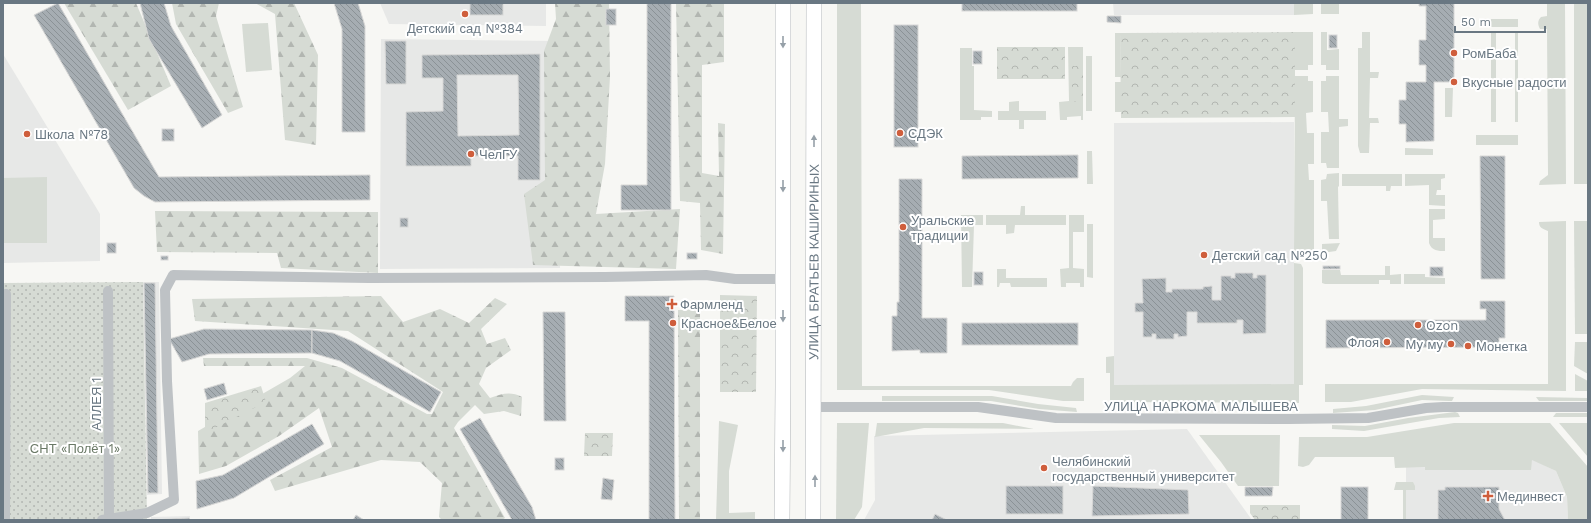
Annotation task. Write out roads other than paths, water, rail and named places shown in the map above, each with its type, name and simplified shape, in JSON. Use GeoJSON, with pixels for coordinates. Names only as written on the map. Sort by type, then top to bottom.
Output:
{"type":"FeatureCollection","features":[{"type":"Feature","properties":{"kind":"main road"},"geometry":{"type":"LineString","coordinates":[[782,520],[783,3]]}},
{"type":"Feature","properties":{"kind":"main road","name":"УЛИЦА БРАТЬЕВ КАШИРИНЫХ"},"geometry":{"type":"LineString","coordinates":[[814,3],[814,520]]}},
{"type":"Feature","properties":{"kind":"street"},"geometry":{"type":"LineString","coordinates":[[106,519],[147,513],[174,500],[167,380],[165,297],[165,290],[172,275],[384,278],[706,275],[735,279],[783,279]]}},
{"type":"Feature","properties":{"kind":"street","name":"АЛЛЕЯ 1"},"geometry":{"type":"LineString","coordinates":[[106,519],[108,291]]}},
{"type":"Feature","properties":{"kind":"street"},"geometry":{"type":"LineString","coordinates":[[5,520],[6,294]]}},
{"type":"Feature","properties":{"kind":"street","name":"УЛИЦА НАРКОМА МАЛЫШЕВА"},"geometry":{"type":"LineString","coordinates":[[814,407],[978,407],[1056,418],[1289,419],[1368,418],[1426,408],[1443,407],[1588,407]]}},
{"type":"Feature","properties":{"kind":"place","name":"Детский сад №384"},"geometry":{"type":"Point","coordinates":[465,14]}},
{"type":"Feature","properties":{"kind":"place","name":"РомБаба"},"geometry":{"type":"Point","coordinates":[1454,53]}},
{"type":"Feature","properties":{"kind":"place","name":"Вкусные радости"},"geometry":{"type":"Point","coordinates":[1454,82]}},
{"type":"Feature","properties":{"kind":"place","name":"СДЭК"},"geometry":{"type":"Point","coordinates":[900,133]}},
{"type":"Feature","properties":{"kind":"place","name":"Школа №78"},"geometry":{"type":"Point","coordinates":[27,134]}},
{"type":"Feature","properties":{"kind":"place","name":"ЧелГУ"},"geometry":{"type":"Point","coordinates":[471,154]}},
{"type":"Feature","properties":{"kind":"place","name":"Уральские традиции"},"geometry":{"type":"Point","coordinates":[903,227]}},
{"type":"Feature","properties":{"kind":"place","name":"Детский сад №250"},"geometry":{"type":"Point","coordinates":[1204,255]}},
{"type":"Feature","properties":{"kind":"place","name":"Фармленд"},"geometry":{"type":"Point","coordinates":[672,304]}},
{"type":"Feature","properties":{"kind":"place","name":"Красное&Белое"},"geometry":{"type":"Point","coordinates":[673,323]}},
{"type":"Feature","properties":{"kind":"place","name":"Ozon"},"geometry":{"type":"Point","coordinates":[1418,325]}},
{"type":"Feature","properties":{"kind":"place","name":"Флоя"},"geometry":{"type":"Point","coordinates":[1387,342]}},
{"type":"Feature","properties":{"kind":"place","name":"Му му"},"geometry":{"type":"Point","coordinates":[1451,344]}},
{"type":"Feature","properties":{"kind":"place","name":"Монетка"},"geometry":{"type":"Point","coordinates":[1468,346]}},
{"type":"Feature","properties":{"kind":"place","name":"Челябинский государственный университет"},"geometry":{"type":"Point","coordinates":[1044,468]}},
{"type":"Feature","properties":{"kind":"place","name":"Мединвест"},"geometry":{"type":"Point","coordinates":[1488,496]}},
{"type":"Feature","properties":{"kind":"park label","name":"СНТ «Полёт 1»"},"geometry":{"type":"Point","coordinates":[75,448]}}]}
